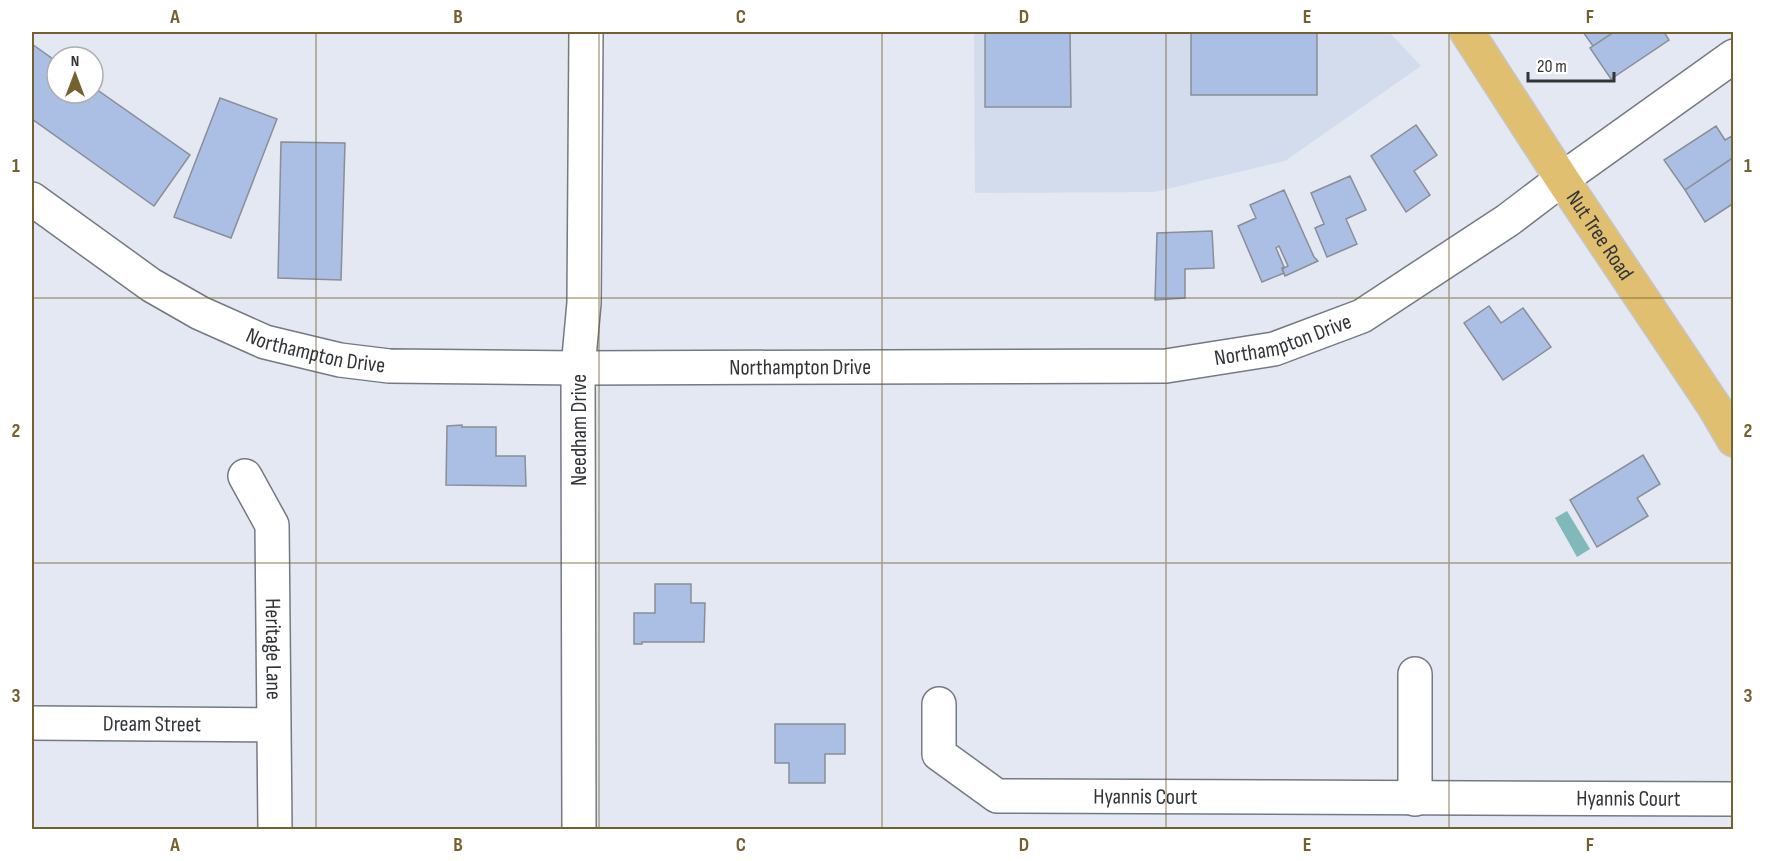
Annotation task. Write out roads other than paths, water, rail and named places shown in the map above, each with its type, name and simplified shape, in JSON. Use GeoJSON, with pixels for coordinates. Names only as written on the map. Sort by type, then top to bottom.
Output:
{"type":"FeatureCollection","features":[{"type":"Feature","properties":{"kind":"main road","name":"Nut Tree Road"},"geometry":{"type":"LineString","coordinates":[[1467,32],[1733,436]]}},
{"type":"Feature","properties":{"kind":"street","name":"Needham Drive"},"geometry":{"type":"LineString","coordinates":[[579,830],[578,368],[584,303],[585,32]]}},
{"type":"Feature","properties":{"kind":"street","name":"Northampton Drive"},"geometry":{"type":"LineString","coordinates":[[36,213],[200,313],[265,342],[340,360],[389,366],[578,368],[1166,366],[1274,349],[1362,316],[1508,220],[1734,56]]}},
{"type":"Feature","properties":{"kind":"street","name":"Heritage Lane"},"geometry":{"type":"LineString","coordinates":[[245,476],[273,525],[275,830]]}},
{"type":"Feature","properties":{"kind":"street"},"geometry":{"type":"LineString","coordinates":[[1415,674],[1415,799]]}},
{"type":"Feature","properties":{"kind":"street","name":"Hyannis Court"},"geometry":{"type":"LineString","coordinates":[[939,704],[939,754],[997,796],[1734,799]]}},
{"type":"Feature","properties":{"kind":"street","name":"Dream Street"},"geometry":{"type":"LineString","coordinates":[[32,723],[273,725]]}}]}
